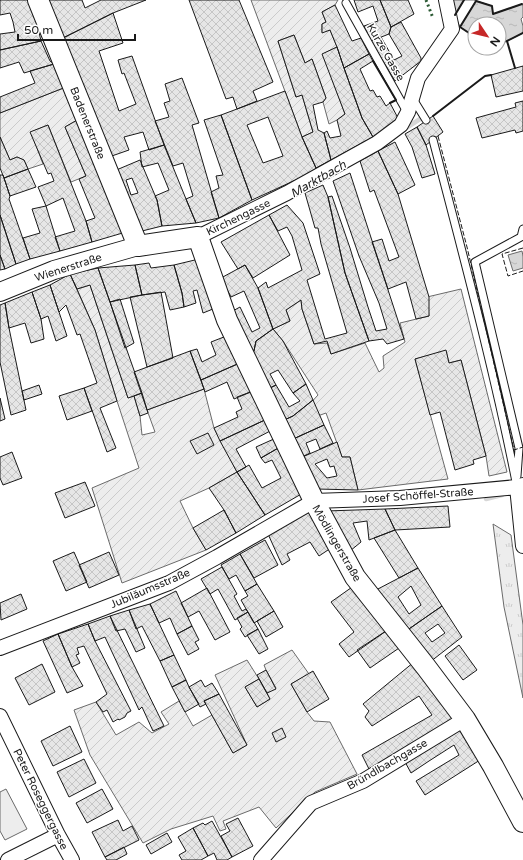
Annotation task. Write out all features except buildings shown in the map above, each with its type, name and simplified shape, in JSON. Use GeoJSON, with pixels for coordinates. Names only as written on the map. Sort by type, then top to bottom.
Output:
{"type":"FeatureCollection","features":[{"type":"Feature","properties":{"kind":"main road","name":"Badenerstraße"},"geometry":{"type":"LineString","coordinates":[[38,0],[138,246]]}},
{"type":"Feature","properties":{"kind":"main road"},"geometry":{"type":"LineString","coordinates":[[138,246],[198,237]]}},
{"type":"Feature","properties":{"kind":"main road","name":"Mödlingerstraße"},"geometry":{"type":"LineString","coordinates":[[198,237],[227,320],[314,501],[355,577],[465,719],[493,766],[523,822]]}},
{"type":"Feature","properties":{"kind":"street"},"geometry":{"type":"LineString","coordinates":[[408,112],[418,78],[452,29],[446,0]]}},
{"type":"Feature","properties":{"kind":"street","name":"Kirchengasse"},"geometry":{"type":"LineString","coordinates":[[198,237],[287,193],[377,144],[401,125],[408,112]]}},
{"type":"Feature","properties":{"kind":"street","name":"Wienerstraße"},"geometry":{"type":"LineString","coordinates":[[0,292],[54,270],[138,246]]}},
{"type":"Feature","properties":{"kind":"street"},"geometry":{"type":"LineString","coordinates":[[520,486],[523,546]]}},
{"type":"Feature","properties":{"kind":"street","name":"Josef Schöffel-Straße"},"geometry":{"type":"LineString","coordinates":[[314,501],[400,498],[520,486]]}},
{"type":"Feature","properties":{"kind":"street","name":"Jubiläumsstraße"},"geometry":{"type":"LineString","coordinates":[[0,648],[169,583],[314,501]]}},
{"type":"Feature","properties":{"kind":"street","name":"Peter Roseggergasse"},"geometry":{"type":"LineString","coordinates":[[0,716],[58,835],[72,860]]}},
{"type":"Feature","properties":{"kind":"street","name":"Bründlbachgasse"},"geometry":{"type":"LineString","coordinates":[[261,860],[311,803],[363,781],[465,719]]}},
{"type":"Feature","properties":{"kind":"street"},"geometry":{"type":"LineString","coordinates":[[8,860],[58,835]]}},
{"type":"Feature","properties":{"kind":"lane","name":"Kurze Gasse"},"geometry":{"type":"LineString","coordinates":[[346,3],[408,112]]}},
{"type":"Feature","properties":{"kind":"lane"},"geometry":{"type":"LineString","coordinates":[[412,97],[426,120]]}},
{"type":"Feature","properties":{"kind":"lane"},"geometry":{"type":"LineString","coordinates":[[433,140],[520,486]]}},
{"type":"Feature","properties":{"kind":"lane"},"geometry":{"type":"LineString","coordinates":[[520,486],[519,448],[475,262],[521,237],[523,229]]}},
{"type":"Feature","properties":{"kind":"green space"},"geometry":{"type":"Polygon","coordinates":[[[251,0],[338,0],[335,5],[322,12],[326,22],[322,24],[322,32],[330,30],[337,47],[323,54],[345,114],[329,124],[323,102],[326,98],[312,59],[305,63],[294,35],[278,41],[296,97],[302,95],[313,132],[302,137],[251,0]]]}},
{"type":"Feature","properties":{"kind":"green space"},"geometry":{"type":"Polygon","coordinates":[[[66,87],[79,119],[65,127],[86,176],[71,182],[48,125],[31,132],[43,164],[28,169],[24,160],[17,157],[10,160],[0,137],[0,113],[66,87]]]}},
{"type":"Feature","properties":{"kind":"green space"},"geometry":{"type":"Polygon","coordinates":[[[90,285],[128,398],[134,396],[140,416],[142,435],[155,432],[147,410],[204,389],[214,428],[237,472],[209,488],[180,501],[206,550],[122,583],[92,488],[139,468],[95,330],[77,289],[90,285]]]}},
{"type":"Feature","properties":{"kind":"green space"},"geometry":{"type":"Polygon","coordinates":[[[461,289],[507,472],[489,476],[486,456],[461,360],[449,363],[446,351],[415,359],[448,479],[358,490],[350,457],[342,457],[326,413],[312,418],[307,407],[318,395],[283,341],[273,329],[290,321],[286,310],[301,300],[302,309],[314,344],[327,343],[331,354],[365,343],[379,372],[384,368],[383,356],[405,342],[400,323],[429,316],[427,297],[461,289]]]}},
{"type":"Feature","properties":{"kind":"green space"},"geometry":{"type":"Polygon","coordinates":[[[493,524],[511,535],[523,625],[523,698],[504,607],[493,524]]]}},
{"type":"Feature","properties":{"kind":"green space"},"geometry":{"type":"Polygon","coordinates":[[[292,650],[309,674],[291,684],[314,721],[330,722],[357,774],[315,792],[276,828],[259,807],[223,821],[226,829],[220,831],[213,816],[171,829],[143,843],[90,755],[74,710],[96,702],[116,735],[139,722],[152,733],[169,724],[161,712],[179,701],[193,726],[212,715],[233,753],[247,745],[215,675],[247,660],[259,679],[245,687],[257,707],[270,699],[267,693],[276,688],[264,665],[292,650]]]}},
{"type":"Feature","properties":{"kind":"green space"},"geometry":{"type":"Polygon","coordinates":[[[6,789],[27,829],[5,840],[0,831],[0,792],[6,789]]]}},
{"type":"Feature","properties":{"kind":"water"},"geometry":{"type":"Polygon","coordinates":[[[451,0],[474,0],[492,6],[493,14],[522,4],[523,17],[521,19],[523,33],[507,41],[507,16],[467,16],[467,32],[460,27],[451,0]]]}},
{"type":"Feature","properties":{"kind":"water"},"geometry":{"type":"Polygon","coordinates":[[[522,251],[523,268],[513,271],[508,255],[522,251]]]}},
{"type":"Feature","properties":{"kind":"pier"},"geometry":{"type":"Polygon","coordinates":[[[464,0],[476,1],[460,27],[455,15],[464,0]]]}},
{"type":"Feature","properties":{"kind":"waterway","name":"Marktbach"},"geometry":{"type":"LineString","coordinates":[[403,130],[420,119]]}},
{"type":"Feature","properties":{"kind":"waterway"},"geometry":{"type":"LineString","coordinates":[[486,499],[502,495]]}},
{"type":"Feature","properties":{"kind":"hedge"},"geometry":{"type":"LineString","coordinates":[[426,0],[433,18]]}},
{"type":"Feature","properties":{"kind":"fence"},"geometry":{"type":"LineString","coordinates":[[438,136],[467,247],[514,450],[523,447]]}},
{"type":"Feature","properties":{"kind":"fence"},"geometry":{"type":"LineString","coordinates":[[523,248],[502,254],[508,276],[523,271]]}},
{"type":"Feature","properties":{"kind":"wall"},"geometry":{"type":"LineString","coordinates":[[455,15],[464,0]]}},
{"type":"Feature","properties":{"kind":"wall"},"geometry":{"type":"LineString","coordinates":[[467,32],[460,27],[476,1],[492,6],[493,14],[522,4]]}},
{"type":"Feature","properties":{"kind":"wall"},"geometry":{"type":"LineString","coordinates":[[507,41],[523,33]]}},
{"type":"Feature","properties":{"kind":"wall"},"geometry":{"type":"LineString","coordinates":[[507,41],[515,68]]}},
{"type":"Feature","properties":{"kind":"wall"},"geometry":{"type":"LineString","coordinates":[[373,61],[396,100],[390,103]]}},
{"type":"Feature","properties":{"kind":"wall"},"geometry":{"type":"LineString","coordinates":[[433,116],[485,76],[491,75]]}}]}
